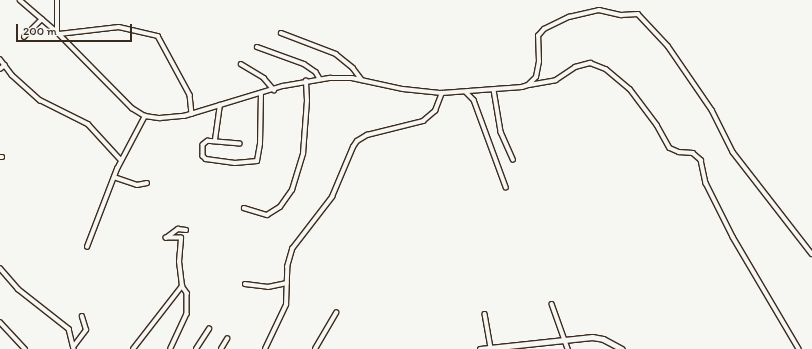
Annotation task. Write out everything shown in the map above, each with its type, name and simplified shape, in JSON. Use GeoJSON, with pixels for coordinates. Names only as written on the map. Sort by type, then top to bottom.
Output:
{"type":"FeatureCollection","features":[{"type":"Feature","properties":{"kind":"street"},"geometry":{"type":"LineString","coordinates":[[20,0],[58,33],[124,100],[145,116],[160,118],[192,114],[306,81],[320,79],[362,80],[403,89],[465,92],[528,86],[556,80],[575,67],[590,63],[606,69],[630,89],[657,125],[670,148],[679,152],[692,153],[701,160],[706,183],[733,237],[799,349]]}},
{"type":"Feature","properties":{"kind":"street"},"geometry":{"type":"LineString","coordinates":[[57,0],[58,33]]}},
{"type":"Feature","properties":{"kind":"street"},"geometry":{"type":"LineString","coordinates":[[528,86],[537,73],[538,36],[544,30],[569,18],[599,10],[621,15],[638,14],[668,46],[712,110],[733,152],[812,254]]}},
{"type":"Feature","properties":{"kind":"street"},"geometry":{"type":"LineString","coordinates":[[24,37],[42,19]]}},
{"type":"Feature","properties":{"kind":"street"},"geometry":{"type":"LineString","coordinates":[[58,33],[119,27],[158,36],[190,95],[192,114]]}},
{"type":"Feature","properties":{"kind":"street"},"geometry":{"type":"LineString","coordinates":[[281,32],[336,54],[362,80]]}},
{"type":"Feature","properties":{"kind":"street"},"geometry":{"type":"LineString","coordinates":[[257,47],[304,64],[316,72],[320,79]]}},
{"type":"Feature","properties":{"kind":"street"},"geometry":{"type":"LineString","coordinates":[[0,59],[30,92],[49,106],[78,117],[88,124],[121,160]]}},
{"type":"Feature","properties":{"kind":"street"},"geometry":{"type":"LineString","coordinates":[[241,64],[269,81],[274,90]]}},
{"type":"Feature","properties":{"kind":"street"},"geometry":{"type":"LineString","coordinates":[[0,69],[4,65]]}},
{"type":"Feature","properties":{"kind":"street"},"geometry":{"type":"LineString","coordinates":[[244,208],[260,215],[267,215],[280,207],[292,190],[303,154],[307,101],[306,81]]}},
{"type":"Feature","properties":{"kind":"street"},"geometry":{"type":"LineString","coordinates":[[494,90],[501,132],[513,158]]}},
{"type":"Feature","properties":{"kind":"street"},"geometry":{"type":"LineString","coordinates":[[265,349],[284,312],[287,267],[292,249],[332,197],[357,141],[367,135],[423,122],[435,111],[442,92]]}},
{"type":"Feature","properties":{"kind":"street"},"geometry":{"type":"LineString","coordinates":[[465,92],[474,100],[506,187]]}},
{"type":"Feature","properties":{"kind":"street"},"geometry":{"type":"LineString","coordinates":[[240,144],[214,140],[203,145],[205,158],[235,163],[257,161],[260,144],[261,94]]}},
{"type":"Feature","properties":{"kind":"street"},"geometry":{"type":"LineString","coordinates":[[214,140],[220,105]]}},
{"type":"Feature","properties":{"kind":"street"},"geometry":{"type":"LineString","coordinates":[[87,247],[121,160],[145,116]]}},
{"type":"Feature","properties":{"kind":"street"},"geometry":{"type":"LineString","coordinates":[[114,177],[137,185],[147,184]]}},
{"type":"Feature","properties":{"kind":"street"},"geometry":{"type":"LineString","coordinates":[[170,349],[187,314],[186,293],[182,286],[179,262],[181,238],[166,238],[178,229],[186,230]]}},
{"type":"Feature","properties":{"kind":"street"},"geometry":{"type":"LineString","coordinates":[[0,268],[18,289],[69,329],[74,348]]}},
{"type":"Feature","properties":{"kind":"street"},"geometry":{"type":"LineString","coordinates":[[245,284],[268,287],[287,283]]}},
{"type":"Feature","properties":{"kind":"street"},"geometry":{"type":"LineString","coordinates":[[133,349],[182,286]]}},
{"type":"Feature","properties":{"kind":"street"},"geometry":{"type":"LineString","coordinates":[[552,304],[568,349]]}},
{"type":"Feature","properties":{"kind":"street"},"geometry":{"type":"LineString","coordinates":[[315,349],[336,313]]}},
{"type":"Feature","properties":{"kind":"street"},"geometry":{"type":"LineString","coordinates":[[485,314],[491,348]]}},
{"type":"Feature","properties":{"kind":"street"},"geometry":{"type":"LineString","coordinates":[[74,348],[86,330],[82,317]]}},
{"type":"Feature","properties":{"kind":"street"},"geometry":{"type":"LineString","coordinates":[[0,322],[25,349]]}},
{"type":"Feature","properties":{"kind":"street"},"geometry":{"type":"LineString","coordinates":[[196,349],[209,329]]}},
{"type":"Feature","properties":{"kind":"street"},"geometry":{"type":"LineString","coordinates":[[480,349],[592,337],[603,339],[622,349]]}},
{"type":"Feature","properties":{"kind":"street"},"geometry":{"type":"LineString","coordinates":[[221,349],[227,339]]}}]}
